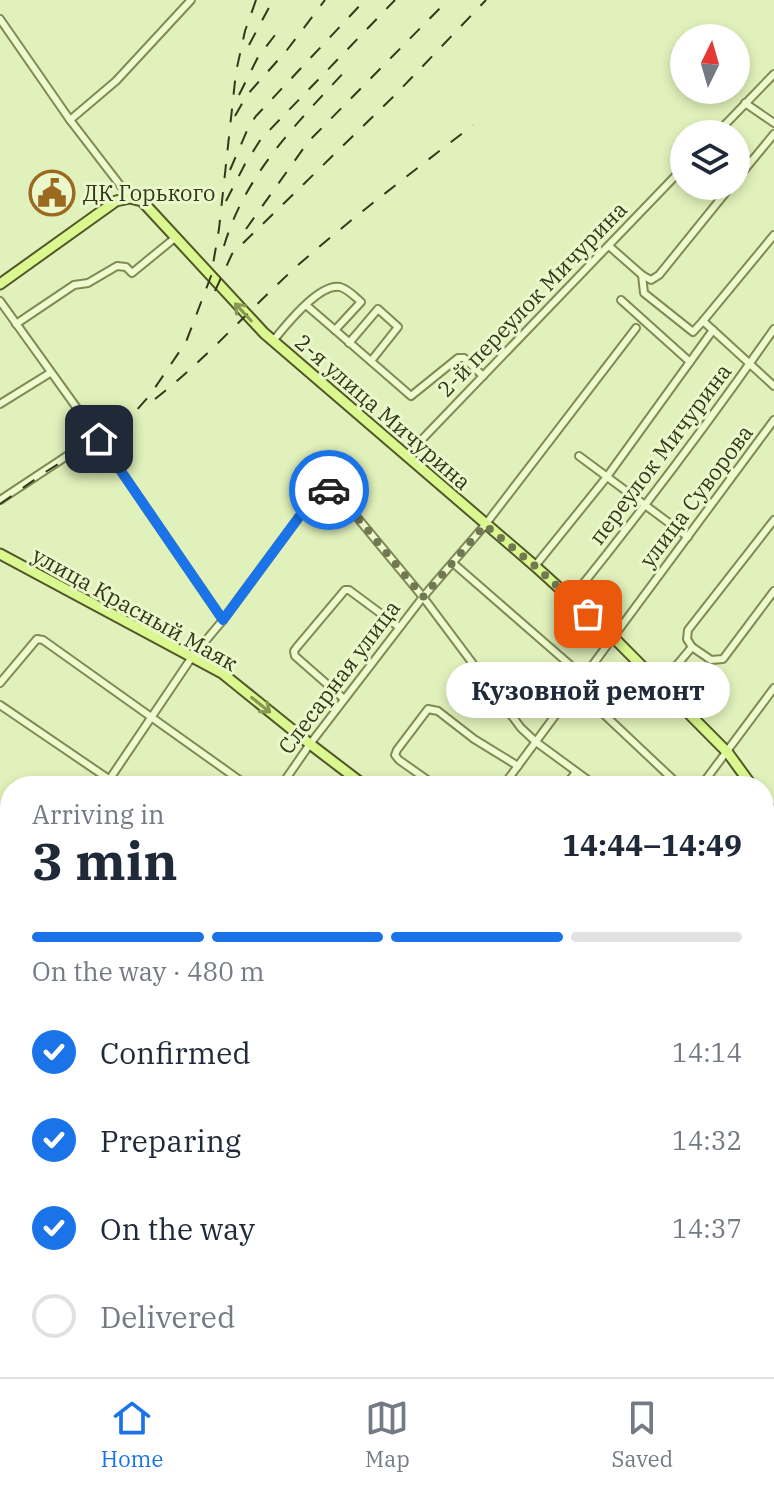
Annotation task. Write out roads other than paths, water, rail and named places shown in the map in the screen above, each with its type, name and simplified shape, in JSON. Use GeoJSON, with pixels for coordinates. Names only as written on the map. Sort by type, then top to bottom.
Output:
{"type":"FeatureCollection","features":[{"type":"Feature","properties":{"kind":"main road","name":"2-я улица Мичурина"},"geometry":{"type":"LineString","coordinates":[[130,198],[145,204],[250,320],[273,341],[613,637],[728,753],[745,776]]}},
{"type":"Feature","properties":{"kind":"main road"},"geometry":{"type":"LineString","coordinates":[[0,284],[116,201],[130,198]]}},
{"type":"Feature","properties":{"kind":"main road","name":"улица Красный Маяк"},"geometry":{"type":"LineString","coordinates":[[0,554],[222,673],[352,776]]}},
{"type":"Feature","properties":{"kind":"street"},"geometry":{"type":"LineString","coordinates":[[70,120],[116,81],[191,0]]}},
{"type":"Feature","properties":{"kind":"street"},"geometry":{"type":"LineString","coordinates":[[0,19],[70,120],[130,198]]}},
{"type":"Feature","properties":{"kind":"street"},"geometry":{"type":"LineString","coordinates":[[750,98],[774,74]]}},
{"type":"Feature","properties":{"kind":"street"},"geometry":{"type":"LineString","coordinates":[[729,120],[744,104]]}},
{"type":"Feature","properties":{"kind":"street"},"geometry":{"type":"LineString","coordinates":[[746,104],[774,123]]}},
{"type":"Feature","properties":{"kind":"street"},"geometry":{"type":"LineString","coordinates":[[750,163],[774,134]]}},
{"type":"Feature","properties":{"kind":"street","name":"2-й переулок Мичурина"},"geometry":{"type":"LineString","coordinates":[[406,456],[670,182]]}},
{"type":"Feature","properties":{"kind":"street"},"geometry":{"type":"LineString","coordinates":[[609,246],[651,280],[659,275],[720,200]]}},
{"type":"Feature","properties":{"kind":"street"},"geometry":{"type":"LineString","coordinates":[[693,332],[774,235]]}},
{"type":"Feature","properties":{"kind":"street"},"geometry":{"type":"LineString","coordinates":[[16,324],[74,285],[88,283],[117,266],[126,267],[132,273],[176,237]]}},
{"type":"Feature","properties":{"kind":"street"},"geometry":{"type":"LineString","coordinates":[[642,275],[644,293],[704,342]]}},
{"type":"Feature","properties":{"kind":"street"},"geometry":{"type":"LineString","coordinates":[[273,341],[306,305],[328,288],[341,287],[361,302],[335,330]]}},
{"type":"Feature","properties":{"kind":"street"},"geometry":{"type":"LineString","coordinates":[[621,300],[690,362]]}},
{"type":"Feature","properties":{"kind":"street"},"geometry":{"type":"LineString","coordinates":[[0,301],[223,620]]}},
{"type":"Feature","properties":{"kind":"street"},"geometry":{"type":"LineString","coordinates":[[306,305],[411,396],[458,358],[464,358],[483,376]]}},
{"type":"Feature","properties":{"kind":"street"},"geometry":{"type":"LineString","coordinates":[[349,343],[378,309],[398,327],[371,361]]}},
{"type":"Feature","properties":{"kind":"street"},"geometry":{"type":"LineString","coordinates":[[703,321],[774,386]]}},
{"type":"Feature","properties":{"kind":"street","name":"Слесарная улица"},"geometry":{"type":"LineString","coordinates":[[288,776],[399,627],[485,525],[636,328]]}},
{"type":"Feature","properties":{"kind":"street","name":"переулок Мичурина"},"geometry":{"type":"LineString","coordinates":[[571,599],[645,507],[774,329]]}},
{"type":"Feature","properties":{"kind":"street"},"geometry":{"type":"LineString","coordinates":[[535,566],[606,478],[713,330]]}},
{"type":"Feature","properties":{"kind":"street"},"geometry":{"type":"LineString","coordinates":[[0,404],[50,373]]}},
{"type":"Feature","properties":{"kind":"street","name":"улица Суворова"},"geometry":{"type":"LineString","coordinates":[[510,776],[774,420]]}},
{"type":"Feature","properties":{"kind":"street"},"geometry":{"type":"LineString","coordinates":[[0,500],[98,438]]}},
{"type":"Feature","properties":{"kind":"street"},"geometry":{"type":"LineString","coordinates":[[579,456],[688,537]]}},
{"type":"Feature","properties":{"kind":"street"},"geometry":{"type":"LineString","coordinates":[[113,776],[192,657],[320,493],[329,490],[337,493],[423,597],[521,728],[582,776]]}},
{"type":"Feature","properties":{"kind":"street"},"geometry":{"type":"LineString","coordinates":[[774,520],[688,630],[687,639],[692,647],[711,660],[723,659],[774,591]]}},
{"type":"Feature","properties":{"kind":"street"},"geometry":{"type":"LineString","coordinates":[[453,563],[584,677]]}},
{"type":"Feature","properties":{"kind":"street"},"geometry":{"type":"LineString","coordinates":[[344,699],[295,656],[297,647],[345,590],[399,627]]}},
{"type":"Feature","properties":{"kind":"street"},"geometry":{"type":"LineString","coordinates":[[0,683],[33,643],[37,639],[43,640],[234,776]]}},
{"type":"Feature","properties":{"kind":"street"},"geometry":{"type":"LineString","coordinates":[[661,684],[692,647]]}},
{"type":"Feature","properties":{"kind":"street"},"geometry":{"type":"LineString","coordinates":[[576,688],[669,776]]}},
{"type":"Feature","properties":{"kind":"street"},"geometry":{"type":"LineString","coordinates":[[709,776],[774,688]]}},
{"type":"Feature","properties":{"kind":"street"},"geometry":{"type":"LineString","coordinates":[[0,705],[98,776]]}},
{"type":"Feature","properties":{"kind":"street"},"geometry":{"type":"LineString","coordinates":[[422,776],[395,755],[428,709],[438,711],[474,739],[518,766]]}},
{"type":"Feature","properties":{"kind":"street"},"geometry":{"type":"LineString","coordinates":[[573,776],[576,772]]}},
{"type":"Feature","properties":{"kind":"railway"},"geometry":{"type":"LineString","coordinates":[[0,504],[126,422],[150,395],[186,342],[211,276],[236,72],[256,0]]}},
{"type":"Feature","properties":{"kind":"railway"},"geometry":{"type":"LineString","coordinates":[[249,45],[273,0]]}},
{"type":"Feature","properties":{"kind":"railway"},"geometry":{"type":"LineString","coordinates":[[235,116],[247,95],[325,0]]}},
{"type":"Feature","properties":{"kind":"railway"},"geometry":{"type":"LineString","coordinates":[[230,170],[256,116],[365,0]]}},
{"type":"Feature","properties":{"kind":"railway"},"geometry":{"type":"LineString","coordinates":[[226,201],[261,139],[395,0]]}},
{"type":"Feature","properties":{"kind":"railway"},"geometry":{"type":"LineString","coordinates":[[246,229],[308,142],[448,0]]}},
{"type":"Feature","properties":{"kind":"railway"},"geometry":{"type":"LineString","coordinates":[[215,291],[232,254],[397,93],[486,0]]}},
{"type":"Feature","properties":{"kind":"railway"},"geometry":{"type":"LineString","coordinates":[[239,95],[258,57],[282,26]]}},
{"type":"Feature","properties":{"kind":"railway"},"geometry":{"type":"LineString","coordinates":[[224,246],[233,220],[259,172],[292,129],[347,69]]}},
{"type":"Feature","properties":{"kind":"railway"},"geometry":{"type":"LineString","coordinates":[[155,399],[210,351],[297,266],[473,125]]}},
{"type":"Feature","properties":{"kind":"place","name":"ДК Горького"},"geometry":{"type":"Point","coordinates":[52,193]}},
{"type":"Feature","properties":{"kind":"place","name":"Кузовной ремонт"},"geometry":{"type":"Point","coordinates":[588,614]}}]}
